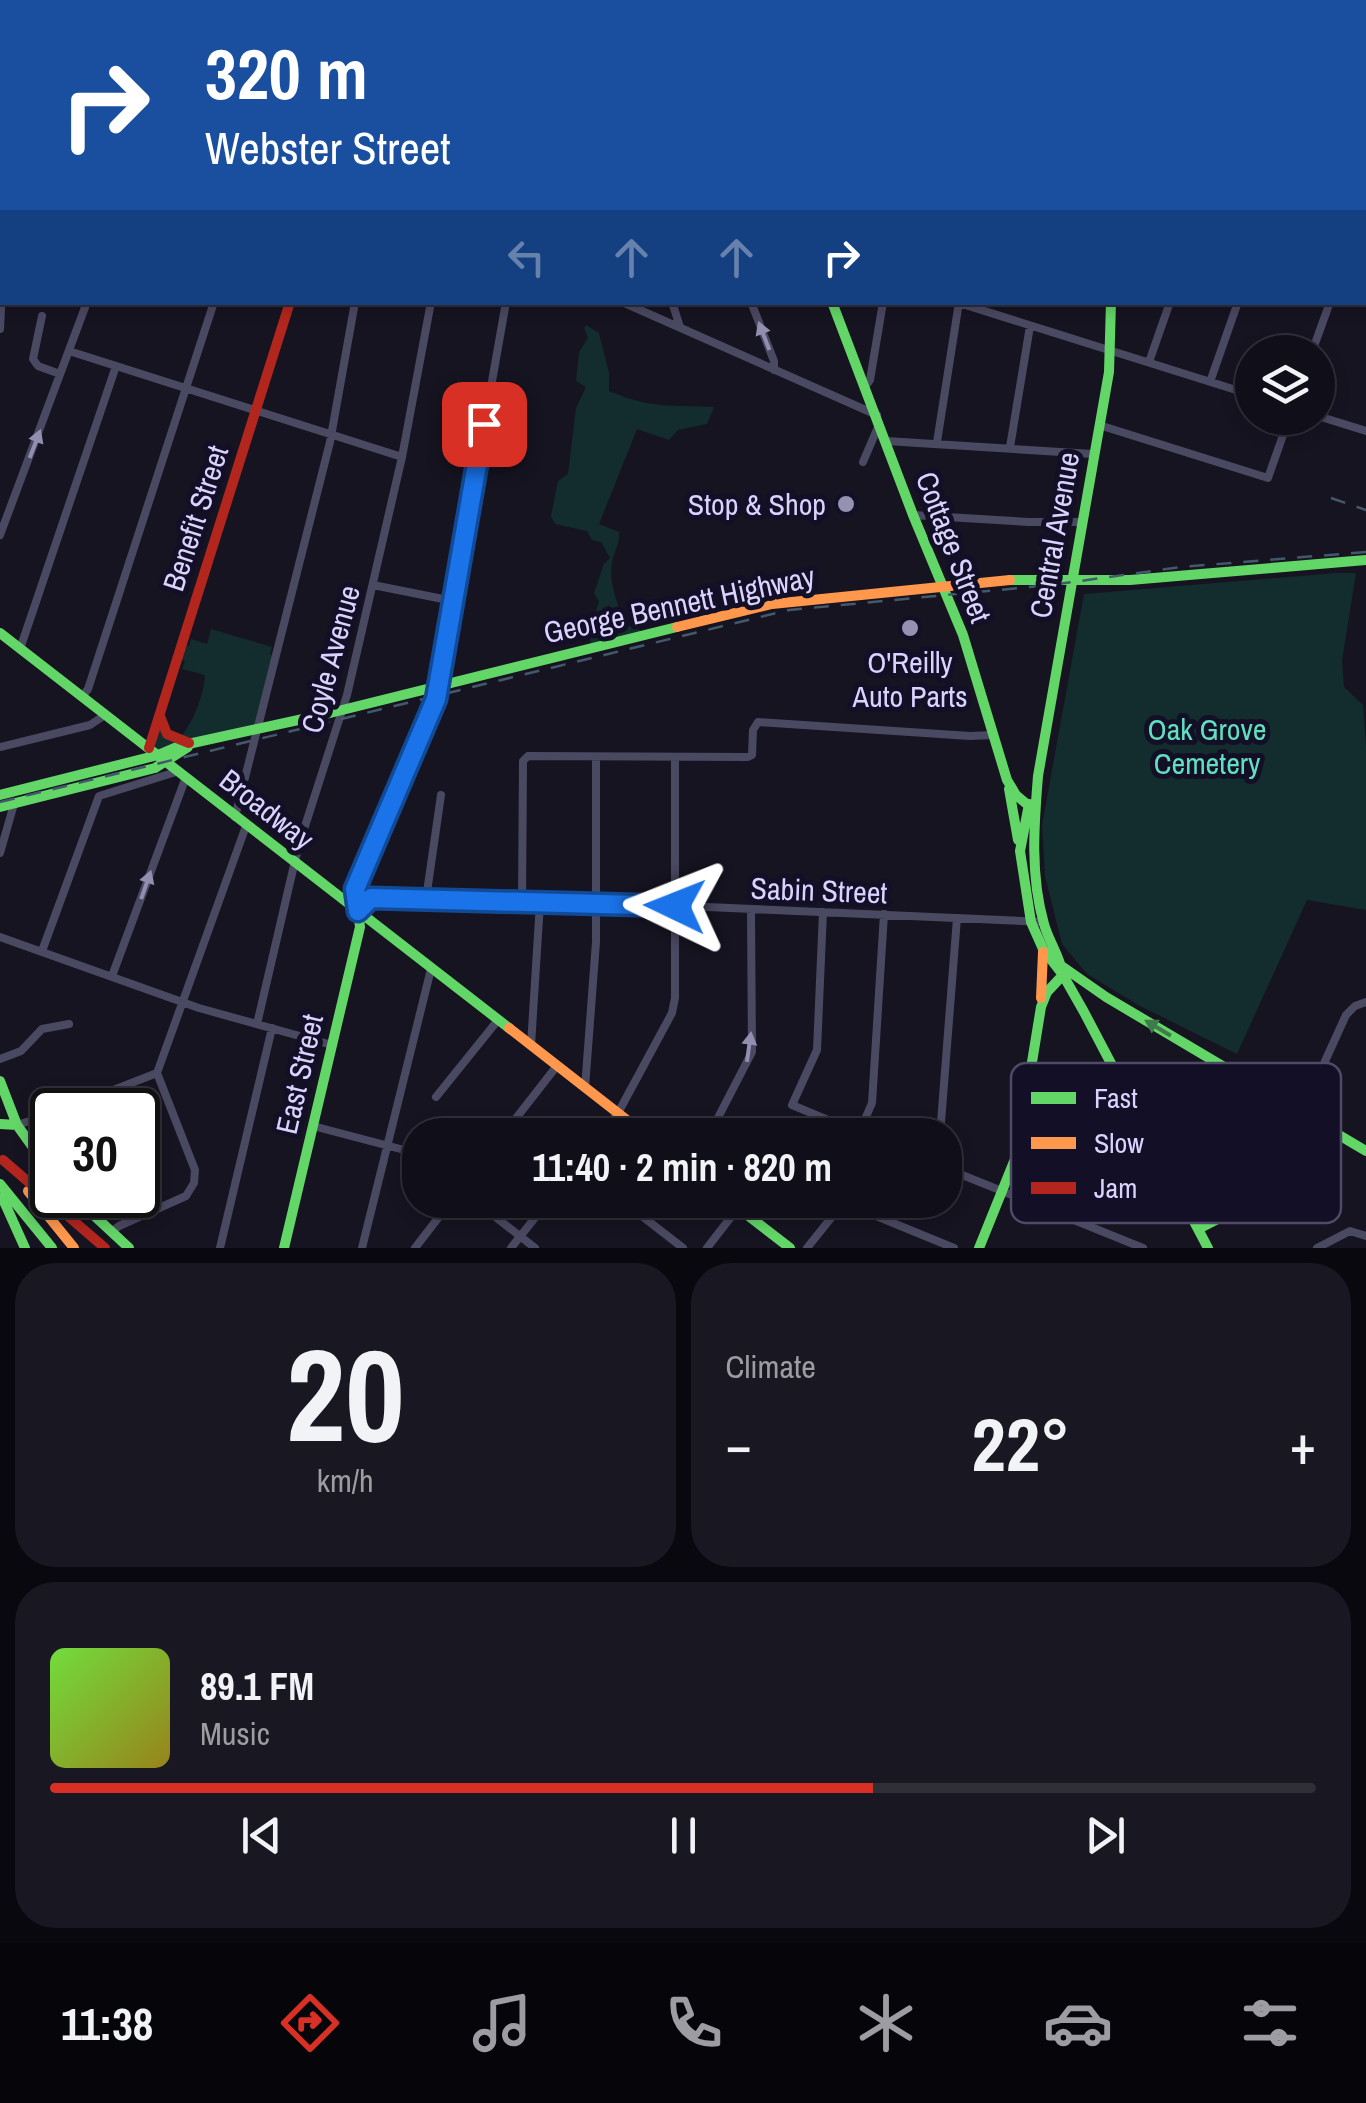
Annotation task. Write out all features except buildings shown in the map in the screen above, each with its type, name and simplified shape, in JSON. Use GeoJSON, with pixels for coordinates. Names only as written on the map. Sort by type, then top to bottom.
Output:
{"type":"FeatureCollection","features":[{"type":"Feature","properties":{"kind":"main road","name":"Benefit Street"},"geometry":{"type":"LineString","coordinates":[[157,754],[159,713],[289,305]]}},
{"type":"Feature","properties":{"kind":"main road","name":"Cottage Street"},"geometry":{"type":"LineString","coordinates":[[833,305],[963,635],[1007,780],[1032,809]]}},
{"type":"Feature","properties":{"kind":"main road","name":"Central Avenue"},"geometry":{"type":"LineString","coordinates":[[1063,971],[1038,922],[1020,851],[1032,809],[1111,352],[1111,305]]}},
{"type":"Feature","properties":{"kind":"main road","name":"George Bennett Highway"},"geometry":{"type":"LineString","coordinates":[[0,795],[745,609],[943,586],[1047,578],[1130,580],[1366,560]]}},
{"type":"Feature","properties":{"kind":"main road","name":"Broadway"},"geometry":{"type":"LineString","coordinates":[[0,633],[623,1118]]}},
{"type":"Feature","properties":{"kind":"main road"},"geometry":{"type":"LineString","coordinates":[[159,713],[167,734],[192,744]]}},
{"type":"Feature","properties":{"kind":"main road","name":"George Bennett Highway"},"geometry":{"type":"LineString","coordinates":[[0,807],[155,768],[157,754]]}},
{"type":"Feature","properties":{"kind":"main road"},"geometry":{"type":"LineString","coordinates":[[1007,780],[1020,851]]}},
{"type":"Feature","properties":{"kind":"main road","name":"Central Avenue"},"geometry":{"type":"LineString","coordinates":[[1032,809],[1032,857],[1042,949]]}},
{"type":"Feature","properties":{"kind":"main road","name":"East Street"},"geometry":{"type":"LineString","coordinates":[[284,1248],[360,927],[358,911]]}},
{"type":"Feature","properties":{"kind":"main road"},"geometry":{"type":"LineString","coordinates":[[1042,949],[1063,971],[1111,1063]]}},
{"type":"Feature","properties":{"kind":"main road"},"geometry":{"type":"LineString","coordinates":[[1031,1063],[1040,1007],[1042,949]]}},
{"type":"Feature","properties":{"kind":"main road"},"geometry":{"type":"LineString","coordinates":[[1040,1007],[1063,971]]}},
{"type":"Feature","properties":{"kind":"main road"},"geometry":{"type":"LineString","coordinates":[[1063,971],[1215,1063]]}},
{"type":"Feature","properties":{"kind":"main road"},"geometry":{"type":"LineString","coordinates":[[0,1081],[17,1126],[30,1144]]}},
{"type":"Feature","properties":{"kind":"main road"},"geometry":{"type":"LineString","coordinates":[[0,1124],[17,1126]]}},
{"type":"Feature","properties":{"kind":"main road"},"geometry":{"type":"LineString","coordinates":[[1341,1137],[1366,1151]]}},
{"type":"Feature","properties":{"kind":"main road"},"geometry":{"type":"LineString","coordinates":[[2,1158],[74,1248]]}},
{"type":"Feature","properties":{"kind":"main road"},"geometry":{"type":"LineString","coordinates":[[2,1158],[105,1248]]}},
{"type":"Feature","properties":{"kind":"main road"},"geometry":{"type":"LineString","coordinates":[[979,1248],[1011,1169]]}},
{"type":"Feature","properties":{"kind":"main road"},"geometry":{"type":"LineString","coordinates":[[0,1188],[24,1248]]}},
{"type":"Feature","properties":{"kind":"main road"},"geometry":{"type":"LineString","coordinates":[[0,1188],[52,1248]]}},
{"type":"Feature","properties":{"kind":"main road"},"geometry":{"type":"LineString","coordinates":[[97,1218],[129,1248]]}},
{"type":"Feature","properties":{"kind":"main road"},"geometry":{"type":"LineString","coordinates":[[751,1218],[790,1248]]}},
{"type":"Feature","properties":{"kind":"main road"},"geometry":{"type":"LineString","coordinates":[[1194,1223],[1208,1248]]}},
{"type":"Feature","properties":{"kind":"main road"},"geometry":{"type":"LineString","coordinates":[[1198,1230],[1211,1223]]}},
{"type":"Feature","properties":{"kind":"street"},"geometry":{"type":"LineString","coordinates":[[0,535],[86,305]]}},
{"type":"Feature","properties":{"kind":"street"},"geometry":{"type":"LineString","coordinates":[[82,696],[88,689],[213,305]]}},
{"type":"Feature","properties":{"kind":"street"},"geometry":{"type":"LineString","coordinates":[[235,817],[331,434],[354,305]]}},
{"type":"Feature","properties":{"kind":"street","name":"Coyle Avenue"},"geometry":{"type":"LineString","coordinates":[[257,1024],[296,864],[342,710],[373,585],[431,305]]}},
{"type":"Feature","properties":{"kind":"street"},"geometry":{"type":"LineString","coordinates":[[358,911],[355,889],[439,685],[505,305]]}},
{"type":"Feature","properties":{"kind":"street"},"geometry":{"type":"LineString","coordinates":[[629,305],[878,419],[863,462]]}},
{"type":"Feature","properties":{"kind":"street"},"geometry":{"type":"LineString","coordinates":[[673,305],[680,328]]}},
{"type":"Feature","properties":{"kind":"street"},"geometry":{"type":"LineString","coordinates":[[752,305],[774,370]]}},
{"type":"Feature","properties":{"kind":"street"},"geometry":{"type":"LineString","coordinates":[[865,387],[870,380],[882,305]]}},
{"type":"Feature","properties":{"kind":"street"},"geometry":{"type":"LineString","coordinates":[[937,442],[958,305]]}},
{"type":"Feature","properties":{"kind":"street"},"geometry":{"type":"LineString","coordinates":[[964,305],[1235,390]]}},
{"type":"Feature","properties":{"kind":"street"},"geometry":{"type":"LineString","coordinates":[[1149,362],[1169,305]]}},
{"type":"Feature","properties":{"kind":"street"},"geometry":{"type":"LineString","coordinates":[[1210,382],[1237,305]]}},
{"type":"Feature","properties":{"kind":"street"},"geometry":{"type":"LineString","coordinates":[[1318,335],[1329,305]]}},
{"type":"Feature","properties":{"kind":"street"},"geometry":{"type":"LineString","coordinates":[[42,316],[32,359],[38,366],[60,374]]}},
{"type":"Feature","properties":{"kind":"street"},"geometry":{"type":"LineString","coordinates":[[1010,447],[1030,326]]}},
{"type":"Feature","properties":{"kind":"street"},"geometry":{"type":"LineString","coordinates":[[68,351],[402,457]]}},
{"type":"Feature","properties":{"kind":"street"},"geometry":{"type":"LineString","coordinates":[[20,648],[116,366]]}},
{"type":"Feature","properties":{"kind":"street"},"geometry":{"type":"LineString","coordinates":[[1335,420],[1365,427]]}},
{"type":"Feature","properties":{"kind":"street"},"geometry":{"type":"LineString","coordinates":[[1098,424],[1268,478],[1283,435]]}},
{"type":"Feature","properties":{"kind":"street"},"geometry":{"type":"LineString","coordinates":[[886,440],[1094,454]]}},
{"type":"Feature","properties":{"kind":"street"},"geometry":{"type":"LineString","coordinates":[[913,515],[1082,522]]}},
{"type":"Feature","properties":{"kind":"street"},"geometry":{"type":"LineString","coordinates":[[373,585],[453,601]]}},
{"type":"Feature","properties":{"kind":"street"},"geometry":{"type":"LineString","coordinates":[[0,747],[90,725],[105,715]]}},
{"type":"Feature","properties":{"kind":"street"},"geometry":{"type":"LineString","coordinates":[[522,902],[524,758],[752,755],[752,730],[758,722],[970,736],[993,734]]}},
{"type":"Feature","properties":{"kind":"street"},"geometry":{"type":"LineString","coordinates":[[585,1088],[596,903],[596,757]]}},
{"type":"Feature","properties":{"kind":"street"},"geometry":{"type":"LineString","coordinates":[[615,1118],[672,1014],[675,758]]}},
{"type":"Feature","properties":{"kind":"street"},"geometry":{"type":"LineString","coordinates":[[42,951],[98,796],[182,774]]}},
{"type":"Feature","properties":{"kind":"street"},"geometry":{"type":"LineString","coordinates":[[112,976],[182,774]]}},
{"type":"Feature","properties":{"kind":"street"},"geometry":{"type":"LineString","coordinates":[[426,900],[441,795]]}},
{"type":"Feature","properties":{"kind":"street"},"geometry":{"type":"LineString","coordinates":[[0,853],[14,804]]}},
{"type":"Feature","properties":{"kind":"street"},"geometry":{"type":"LineString","coordinates":[[160,1207],[186,1196],[194,1184],[195,1170],[156,1073],[246,826]]}},
{"type":"Feature","properties":{"kind":"street","name":"Sabin Street"},"geometry":{"type":"LineString","coordinates":[[358,911],[371,898],[596,903],[1038,922]]}},
{"type":"Feature","properties":{"kind":"street"},"geometry":{"type":"LineString","coordinates":[[531,1045],[540,903]]}},
{"type":"Feature","properties":{"kind":"street"},"geometry":{"type":"LineString","coordinates":[[718,1118],[751,1056],[751,910]]}},
{"type":"Feature","properties":{"kind":"street"},"geometry":{"type":"LineString","coordinates":[[823,912],[817,1050],[792,1105],[823,1118]]}},
{"type":"Feature","properties":{"kind":"street"},"geometry":{"type":"LineString","coordinates":[[867,1118],[872,1102],[884,914]]}},
{"type":"Feature","properties":{"kind":"street"},"geometry":{"type":"LineString","coordinates":[[941,1118],[957,918]]}},
{"type":"Feature","properties":{"kind":"street"},"geometry":{"type":"LineString","coordinates":[[0,937],[182,1002],[332,1045]]}},
{"type":"Feature","properties":{"kind":"street"},"geometry":{"type":"LineString","coordinates":[[362,1248],[432,969]]}},
{"type":"Feature","properties":{"kind":"street"},"geometry":{"type":"LineString","coordinates":[[1326,1063],[1346,1015],[1366,1002]]}},
{"type":"Feature","properties":{"kind":"street"},"geometry":{"type":"LineString","coordinates":[[436,1097],[498,1020]]}},
{"type":"Feature","properties":{"kind":"street"},"geometry":{"type":"LineString","coordinates":[[0,1059],[21,1051],[42,1029],[69,1024]]}},
{"type":"Feature","properties":{"kind":"street"},"geometry":{"type":"LineString","coordinates":[[220,1248],[272,1028]]}},
{"type":"Feature","properties":{"kind":"street"},"geometry":{"type":"LineString","coordinates":[[516,1118],[556,1067]]}},
{"type":"Feature","properties":{"kind":"street"},"geometry":{"type":"LineString","coordinates":[[118,1088],[156,1073]]}},
{"type":"Feature","properties":{"kind":"street"},"geometry":{"type":"LineString","coordinates":[[17,1126],[30,1122]]}},
{"type":"Feature","properties":{"kind":"street"},"geometry":{"type":"LineString","coordinates":[[312,1126],[402,1149]]}},
{"type":"Feature","properties":{"kind":"street"},"geometry":{"type":"LineString","coordinates":[[962,1175],[1011,1195]]}},
{"type":"Feature","properties":{"kind":"street"},"geometry":{"type":"LineString","coordinates":[[112,1232],[134,1218]]}},
{"type":"Feature","properties":{"kind":"street"},"geometry":{"type":"LineString","coordinates":[[415,1248],[438,1218]]}},
{"type":"Feature","properties":{"kind":"street"},"geometry":{"type":"LineString","coordinates":[[497,1218],[535,1248]]}},
{"type":"Feature","properties":{"kind":"street"},"geometry":{"type":"LineString","coordinates":[[511,1248],[534,1218]]}},
{"type":"Feature","properties":{"kind":"street"},"geometry":{"type":"LineString","coordinates":[[644,1218],[683,1248]]}},
{"type":"Feature","properties":{"kind":"street"},"geometry":{"type":"LineString","coordinates":[[707,1248],[730,1218]]}},
{"type":"Feature","properties":{"kind":"street"},"geometry":{"type":"LineString","coordinates":[[807,1248],[828,1218]]}},
{"type":"Feature","properties":{"kind":"street"},"geometry":{"type":"LineString","coordinates":[[881,1218],[954,1248]]}},
{"type":"Feature","properties":{"kind":"street"},"geometry":{"type":"LineString","coordinates":[[1081,1223],[1143,1248]]}},
{"type":"Feature","properties":{"kind":"street"},"geometry":{"type":"LineString","coordinates":[[1316,1248],[1350,1231],[1366,1236]]}},
{"type":"Feature","properties":{"kind":"green space"},"geometry":{"type":"Polygon","coordinates":[[[586,325],[599,333],[609,373],[609,391],[649,403],[714,407],[707,424],[678,430],[669,440],[637,429],[599,524],[619,532],[611,570],[613,586],[625,626],[637,626],[643,635],[591,647],[589,631],[599,602],[594,593],[610,558],[601,542],[592,540],[587,531],[555,524],[551,516],[558,481],[568,474],[576,408],[586,387],[576,381],[579,352],[588,338],[586,325]]]}},
{"type":"Feature","properties":{"kind":"green space","name":"Oak Grove Cemetery"},"geometry":{"type":"Polygon","coordinates":[[[1356,573],[1342,661],[1344,687],[1363,705],[1366,910],[1307,900],[1237,1054],[1138,1005],[1087,974],[1062,944],[1045,876],[1042,825],[1084,594],[1356,573]]]}},
{"type":"Feature","properties":{"kind":"green space"},"geometry":{"type":"Polygon","coordinates":[[[211,629],[272,647],[270,654],[278,657],[262,728],[155,751],[159,721],[179,739],[193,717],[205,675],[182,669],[185,661],[179,659],[191,639],[207,644],[211,629]]]}},
{"type":"Feature","properties":{"kind":"railway"},"geometry":{"type":"LineString","coordinates":[[1331,498],[1366,510]]}},
{"type":"Feature","properties":{"kind":"railway"},"geometry":{"type":"LineString","coordinates":[[0,802],[789,610],[1051,585],[1181,567],[1366,552]]}},
{"type":"Feature","properties":{"kind":"traffic: fast"},"geometry":{"type":"LineString","coordinates":[[833,305],[963,635],[1007,780],[1016,795],[1035,811]]}},
{"type":"Feature","properties":{"kind":"traffic: fast"},"geometry":{"type":"LineString","coordinates":[[1032,1063],[1041,1007],[1047,992],[1063,975],[1044,924],[1037,887],[1034,850],[1038,776],[1109,372],[1111,305]]}},
{"type":"Feature","properties":{"kind":"traffic: fast"},"geometry":{"type":"LineString","coordinates":[[1010,580],[1130,580],[1366,560]]}},
{"type":"Feature","properties":{"kind":"traffic: fast"},"geometry":{"type":"LineString","coordinates":[[0,795],[158,755],[179,746],[326,714],[677,627]]}},
{"type":"Feature","properties":{"kind":"traffic: fast"},"geometry":{"type":"LineString","coordinates":[[0,633],[509,1028]]}},
{"type":"Feature","properties":{"kind":"traffic: fast"},"geometry":{"type":"LineString","coordinates":[[0,807],[155,768],[188,747]]}},
{"type":"Feature","properties":{"kind":"traffic: fast"},"geometry":{"type":"LineString","coordinates":[[1009,789],[1018,840]]}},
{"type":"Feature","properties":{"kind":"traffic: fast"},"geometry":{"type":"LineString","coordinates":[[1029,804],[1020,851],[1031,922],[1111,1063]]}},
{"type":"Feature","properties":{"kind":"traffic: fast"},"geometry":{"type":"LineString","coordinates":[[284,1248],[360,927],[358,911]]}},
{"type":"Feature","properties":{"kind":"traffic: fast"},"geometry":{"type":"LineString","coordinates":[[1063,967],[1217,1063]]}},
{"type":"Feature","properties":{"kind":"traffic: fast"},"geometry":{"type":"LineString","coordinates":[[0,1081],[17,1125],[30,1143]]}},
{"type":"Feature","properties":{"kind":"traffic: fast"},"geometry":{"type":"LineString","coordinates":[[0,1124],[17,1125]]}},
{"type":"Feature","properties":{"kind":"traffic: fast"},"geometry":{"type":"LineString","coordinates":[[1341,1136],[1366,1151]]}},
{"type":"Feature","properties":{"kind":"traffic: fast"},"geometry":{"type":"LineString","coordinates":[[979,1248],[1011,1169]]}},
{"type":"Feature","properties":{"kind":"traffic: fast"},"geometry":{"type":"LineString","coordinates":[[0,1184],[52,1248]]}},
{"type":"Feature","properties":{"kind":"traffic: fast"},"geometry":{"type":"LineString","coordinates":[[2,1197],[25,1248]]}},
{"type":"Feature","properties":{"kind":"traffic: fast"},"geometry":{"type":"LineString","coordinates":[[97,1218],[129,1248]]}},
{"type":"Feature","properties":{"kind":"traffic: fast"},"geometry":{"type":"LineString","coordinates":[[751,1218],[790,1248]]}},
{"type":"Feature","properties":{"kind":"traffic: fast"},"geometry":{"type":"LineString","coordinates":[[1195,1223],[1208,1248]]}},
{"type":"Feature","properties":{"kind":"traffic: fast"},"geometry":{"type":"LineString","coordinates":[[1198,1229],[1210,1223]]}},
{"type":"Feature","properties":{"kind":"traffic: slow"},"geometry":{"type":"LineString","coordinates":[[677,627],[772,604],[1010,580]]}},
{"type":"Feature","properties":{"kind":"traffic: slow"},"geometry":{"type":"LineString","coordinates":[[1041,998],[1043,952]]}},
{"type":"Feature","properties":{"kind":"traffic: slow"},"geometry":{"type":"LineString","coordinates":[[509,1028],[624,1118]]}},
{"type":"Feature","properties":{"kind":"traffic: slow"},"geometry":{"type":"LineString","coordinates":[[28,1191],[74,1248]]}},
{"type":"Feature","properties":{"kind":"traffic: jam"},"geometry":{"type":"LineString","coordinates":[[149,748],[289,305]]}},
{"type":"Feature","properties":{"kind":"traffic: jam"},"geometry":{"type":"LineString","coordinates":[[160,716],[167,734],[189,743]]}},
{"type":"Feature","properties":{"kind":"traffic: jam"},"geometry":{"type":"LineString","coordinates":[[3,1160],[105,1248]]}},
{"type":"Feature","properties":{"kind":"place","name":"Stop & Shop"},"geometry":{"type":"Point","coordinates":[846,504]}},
{"type":"Feature","properties":{"kind":"place","name":"O'Reilly Auto Parts"},"geometry":{"type":"Point","coordinates":[910,628]}},
{"type":"Feature","properties":{"kind":"route"},"geometry":{"type":"LineString","coordinates":[[484,424],[436,699],[355,889],[358,911],[371,898],[675,906]]}}]}
